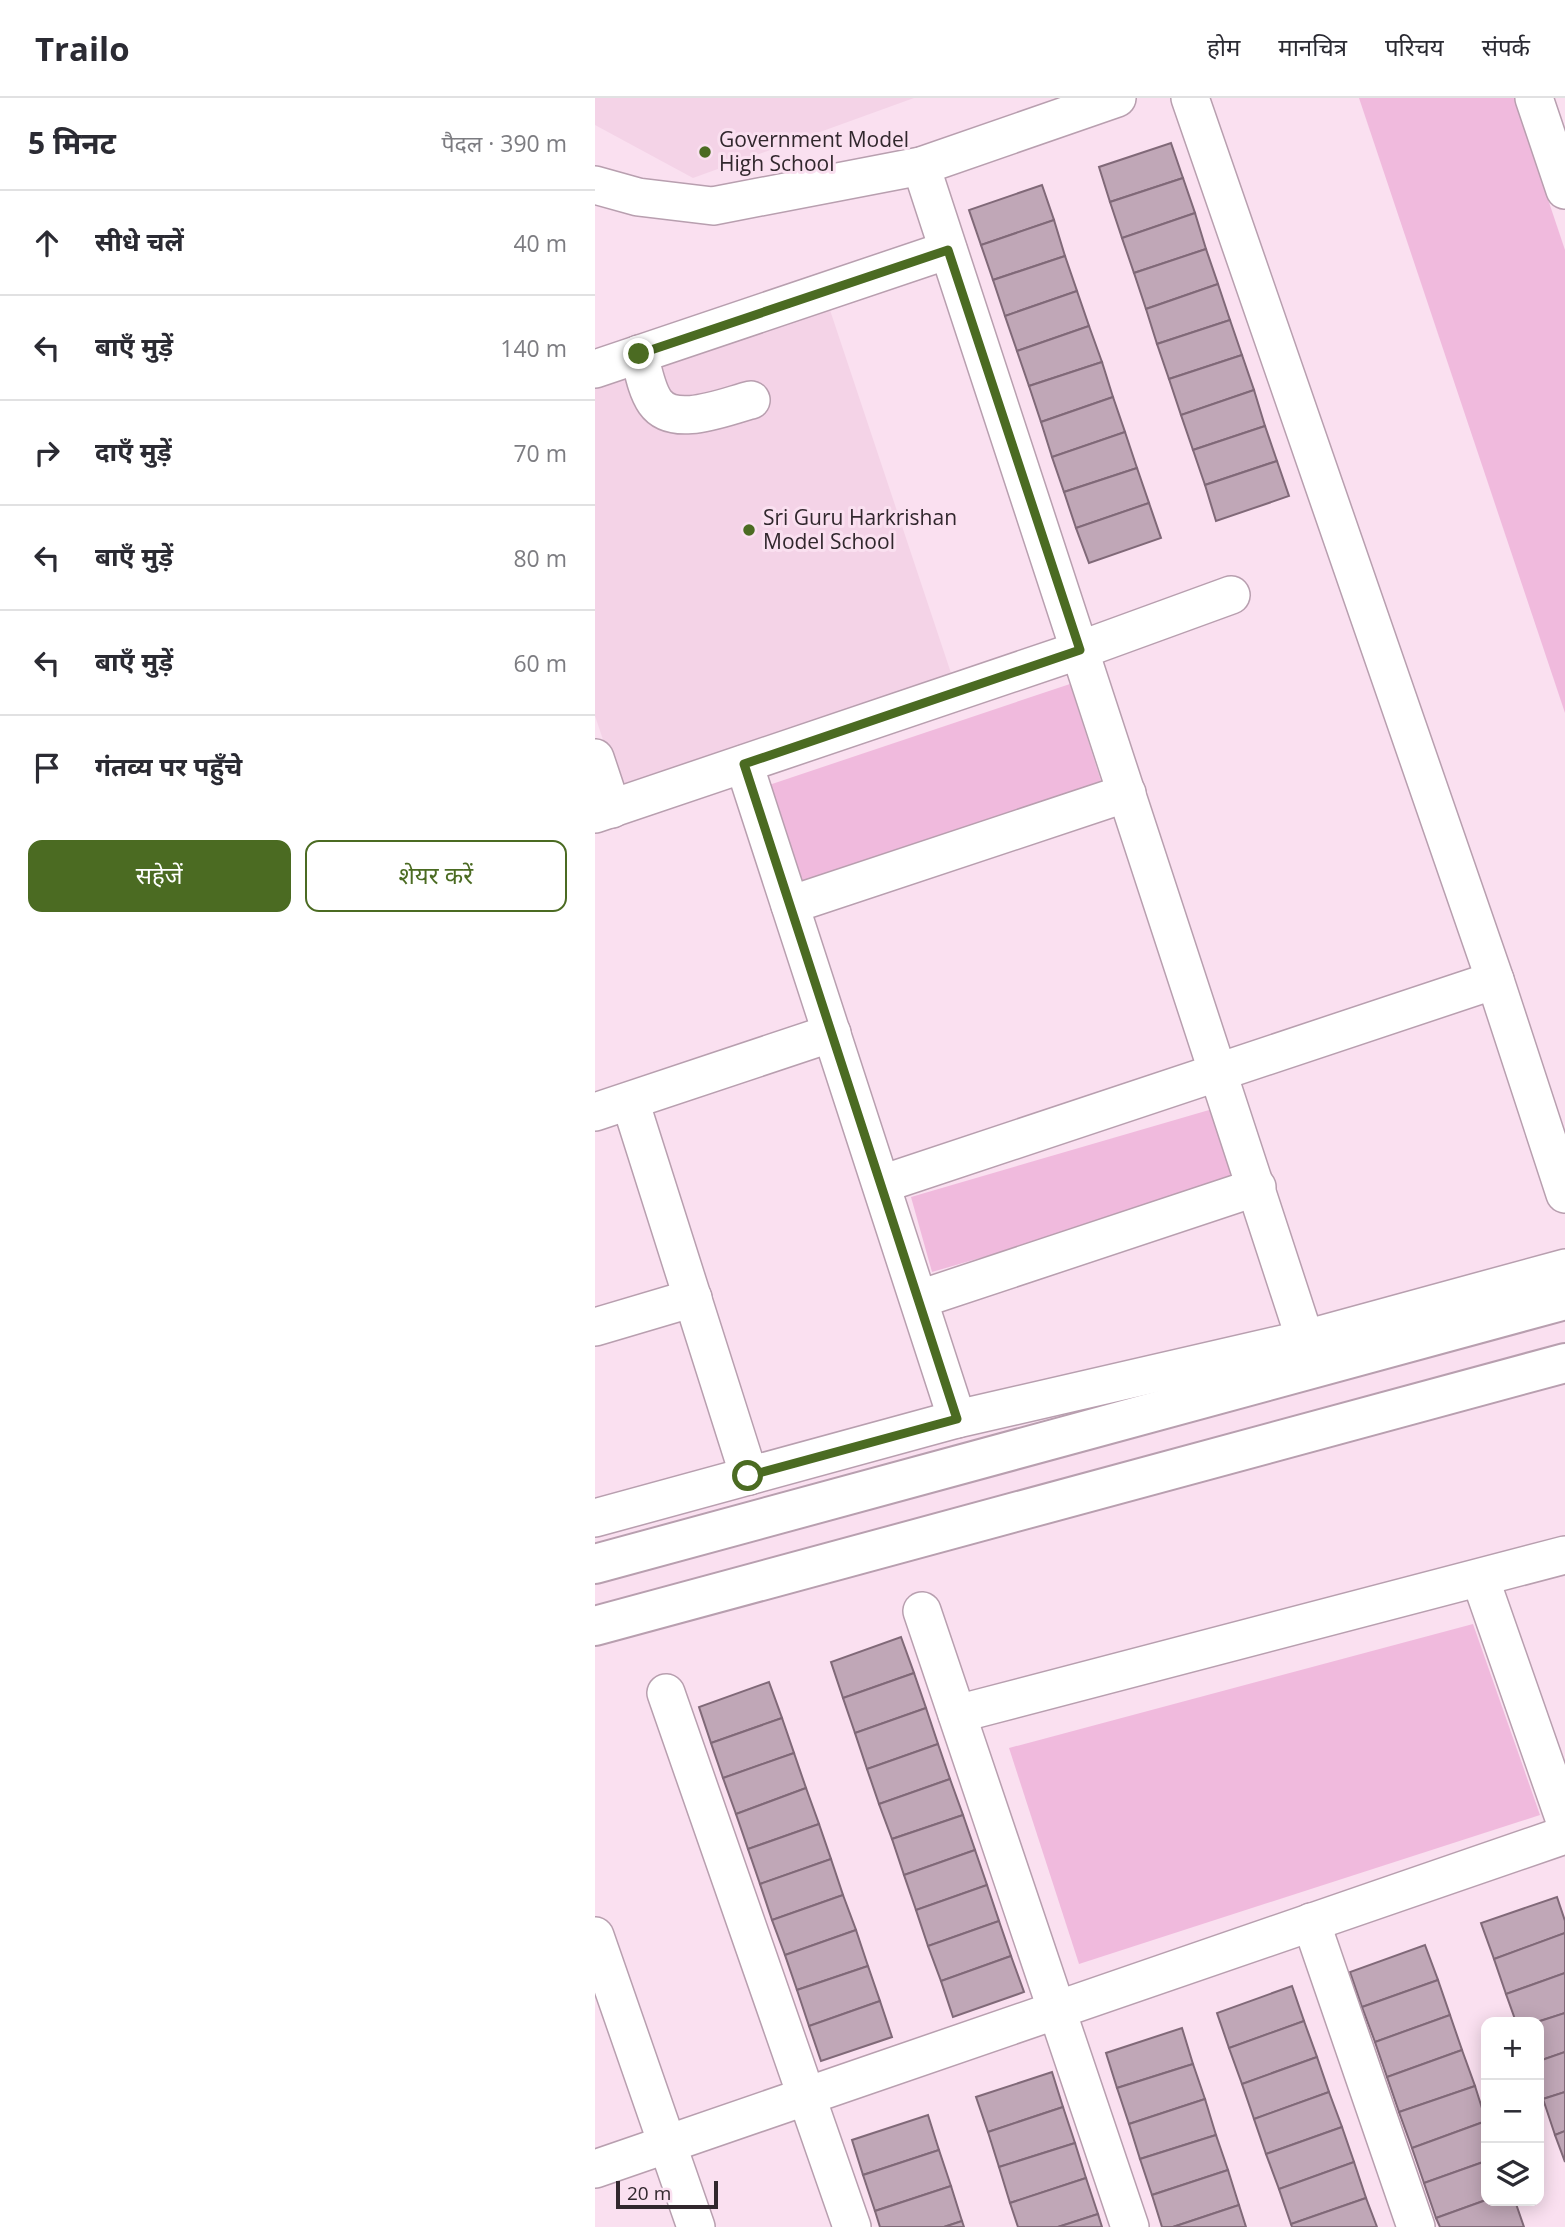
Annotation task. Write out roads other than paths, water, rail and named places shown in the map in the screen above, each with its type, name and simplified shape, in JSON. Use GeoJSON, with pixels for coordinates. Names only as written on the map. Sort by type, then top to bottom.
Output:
{"type":"FeatureCollection","features":[{"type":"Feature","properties":{"kind":"main road"},"geometry":{"type":"LineString","coordinates":[[595,1564],[1565,1300]]}},
{"type":"Feature","properties":{"kind":"main road"},"geometry":{"type":"LineString","coordinates":[[595,1626],[1565,1363]]}},
{"type":"Feature","properties":{"kind":"street"},"geometry":{"type":"LineString","coordinates":[[595,185],[638,197],[713,206],[921,166],[1045,110],[1117,98]]}},
{"type":"Feature","properties":{"kind":"street"},"geometry":{"type":"LineString","coordinates":[[1190,98],[1495,980],[1565,1194]]}},
{"type":"Feature","properties":{"kind":"street"},"geometry":{"type":"LineString","coordinates":[[1534,98],[1565,190]]}},
{"type":"Feature","properties":{"kind":"street"},"geometry":{"type":"LineString","coordinates":[[921,166],[1305,1339]]}},
{"type":"Feature","properties":{"kind":"street"},"geometry":{"type":"LineString","coordinates":[[595,369],[948,250]]}},
{"type":"Feature","properties":{"kind":"street"},"geometry":{"type":"LineString","coordinates":[[639,354],[656,403],[666,412],[698,413],[751,400]]}},
{"type":"Feature","properties":{"kind":"street"},"geometry":{"type":"LineString","coordinates":[[595,758],[603,812],[1080,650],[1231,595]]}},
{"type":"Feature","properties":{"kind":"street"},"geometry":{"type":"LineString","coordinates":[[744,764],[957,1419]]}},
{"type":"Feature","properties":{"kind":"street"},"geometry":{"type":"LineString","coordinates":[[790,905],[1127,793]]}},
{"type":"Feature","properties":{"kind":"street"},"geometry":{"type":"LineString","coordinates":[[882,1184],[1495,980]]}},
{"type":"Feature","properties":{"kind":"street"},"geometry":{"type":"LineString","coordinates":[[595,1112],[832,1033]]}},
{"type":"Feature","properties":{"kind":"street"},"geometry":{"type":"LineString","coordinates":[[629,1101],[748,1476]]}},
{"type":"Feature","properties":{"kind":"street"},"geometry":{"type":"LineString","coordinates":[[920,1299],[1257,1187]]}},
{"type":"Feature","properties":{"kind":"street"},"geometry":{"type":"LineString","coordinates":[[595,1518],[957,1419],[1305,1339],[1565,1268]]}},
{"type":"Feature","properties":{"kind":"street"},"geometry":{"type":"LineString","coordinates":[[595,1327],[692,1298]]}},
{"type":"Feature","properties":{"kind":"street"},"geometry":{"type":"LineString","coordinates":[[957,1714],[1565,1555]]}},
{"type":"Feature","properties":{"kind":"street"},"geometry":{"type":"LineString","coordinates":[[1480,1578],[1565,1821]]}},
{"type":"Feature","properties":{"kind":"street"},"geometry":{"type":"LineString","coordinates":[[922,1611],[1130,2227]]}},
{"type":"Feature","properties":{"kind":"street"},"geometry":{"type":"LineString","coordinates":[[666,1693],[852,2227]]}},
{"type":"Feature","properties":{"kind":"street"},"geometry":{"type":"LineString","coordinates":[[595,2169],[1565,1835]]}},
{"type":"Feature","properties":{"kind":"street"},"geometry":{"type":"LineString","coordinates":[[1311,1922],[1416,2227]]}},
{"type":"Feature","properties":{"kind":"street"},"geometry":{"type":"LineString","coordinates":[[595,1936],[696,2227]]}},
{"type":"Feature","properties":{"kind":"place","name":"Government Model High School"},"geometry":{"type":"Point","coordinates":[705,152]}},
{"type":"Feature","properties":{"kind":"place","name":"Sri Guru Harkrishan Model School"},"geometry":{"type":"Point","coordinates":[749,530]}}]}
